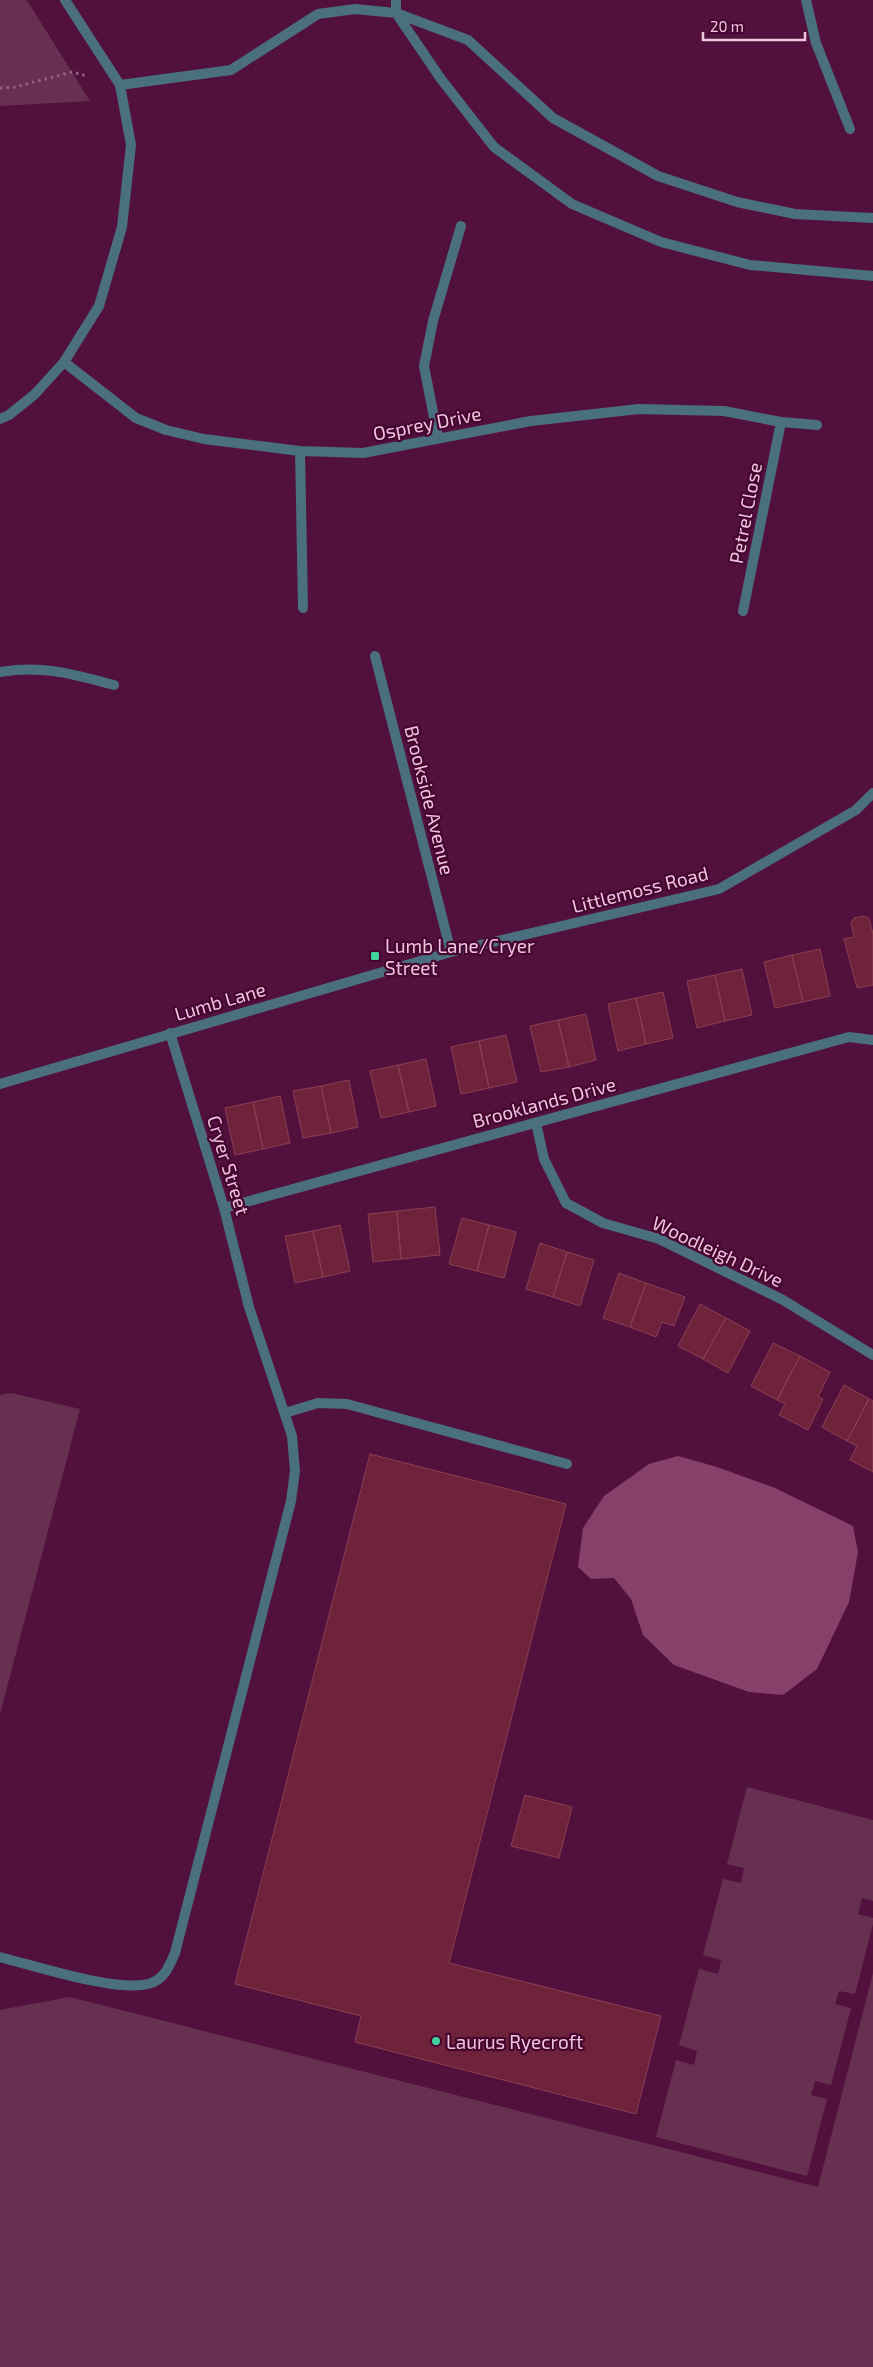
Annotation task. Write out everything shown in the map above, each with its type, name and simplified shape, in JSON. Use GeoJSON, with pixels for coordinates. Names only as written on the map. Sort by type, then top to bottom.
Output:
{"type":"FeatureCollection","features":[{"type":"Feature","properties":{"kind":"street"},"geometry":{"type":"LineString","coordinates":[[0,419],[9,415],[35,394],[64,362],[100,306],[122,227],[131,144],[120,85],[65,0]]}},
{"type":"Feature","properties":{"kind":"street"},"geometry":{"type":"LineString","coordinates":[[396,0],[396,13],[441,79],[494,147],[572,204],[661,242],[750,265],[873,276]]}},
{"type":"Feature","properties":{"kind":"street"},"geometry":{"type":"LineString","coordinates":[[806,0],[816,44],[850,129]]}},
{"type":"Feature","properties":{"kind":"street"},"geometry":{"type":"LineString","coordinates":[[120,85],[232,70],[318,14],[355,9],[396,13],[468,40],[553,118],[658,176],[737,202],[795,214],[873,218]]}},
{"type":"Feature","properties":{"kind":"street"},"geometry":{"type":"LineString","coordinates":[[438,438],[424,366],[433,321],[461,226]]}},
{"type":"Feature","properties":{"kind":"street","name":"Osprey Drive"},"geometry":{"type":"LineString","coordinates":[[64,362],[136,418],[166,430],[204,439],[300,451],[363,453],[531,421],[639,410],[724,411],[781,422],[817,425]]}},
{"type":"Feature","properties":{"kind":"street","name":"Petrel Close"},"geometry":{"type":"LineString","coordinates":[[743,611],[781,422]]}},
{"type":"Feature","properties":{"kind":"street"},"geometry":{"type":"LineString","coordinates":[[300,451],[303,608]]}},
{"type":"Feature","properties":{"kind":"street","name":"Brookside Avenue"},"geometry":{"type":"LineString","coordinates":[[375,656],[451,952]]}},
{"type":"Feature","properties":{"kind":"street"},"geometry":{"type":"LineString","coordinates":[[0,672],[24,668],[51,670],[114,684]]}},
{"type":"Feature","properties":{"kind":"street","name":"Littlemoss Road"},"geometry":{"type":"LineString","coordinates":[[451,952],[719,889],[856,810],[873,793]]}},
{"type":"Feature","properties":{"kind":"street","name":"Lumb Lane"},"geometry":{"type":"LineString","coordinates":[[0,1084],[451,952]]}},
{"type":"Feature","properties":{"kind":"street","name":"Cryer Street"},"geometry":{"type":"LineString","coordinates":[[0,1957],[109,1984],[149,1984],[166,1974],[175,1954],[292,1495],[296,1471],[292,1436],[249,1307],[224,1208],[170,1033]]}},
{"type":"Feature","properties":{"kind":"street","name":"Brooklands Drive"},"geometry":{"type":"LineString","coordinates":[[224,1208],[849,1037],[873,1040]]}},
{"type":"Feature","properties":{"kind":"street","name":"Woodleigh Drive"},"geometry":{"type":"LineString","coordinates":[[536,1123],[544,1159],[566,1204],[603,1222],[659,1239],[783,1300],[873,1355]]}},
{"type":"Feature","properties":{"kind":"street"},"geometry":{"type":"LineString","coordinates":[[285,1413],[318,1403],[348,1404],[567,1464]]}},
{"type":"Feature","properties":{"kind":"path"},"geometry":{"type":"LineString","coordinates":[[0,88],[16,87],[72,72],[120,85]]}},
{"type":"Feature","properties":{"kind":"shaded area"},"geometry":{"type":"Polygon","coordinates":[[[0,0],[25,0],[28,2],[90,101],[0,106],[0,0]]]}},
{"type":"Feature","properties":{"kind":"shaded area"},"geometry":{"type":"Polygon","coordinates":[[[11,1393],[80,1409],[0,1714],[0,1395],[11,1393]]]}},
{"type":"Feature","properties":{"kind":"shaded area"},"geometry":{"type":"Polygon","coordinates":[[[678,1456],[717,1467],[775,1488],[853,1526],[858,1552],[849,1602],[817,1669],[783,1695],[749,1692],[674,1665],[643,1635],[631,1599],[614,1578],[591,1579],[578,1567],[583,1528],[604,1496],[649,1464],[678,1456]]]}},
{"type":"Feature","properties":{"kind":"shaded area"},"geometry":{"type":"Polygon","coordinates":[[[747,1787],[873,1820],[873,1901],[862,1898],[858,1914],[873,1918],[873,1924],[855,1994],[839,1991],[835,2004],[851,2008],[831,2085],[815,2081],[811,2095],[827,2099],[807,2176],[656,2137],[676,2060],[694,2065],[697,2051],[679,2045],[699,1969],[718,1974],[721,1960],[703,1955],[723,1879],[741,1883],[744,1868],[727,1864],[747,1787]]]}},
{"type":"Feature","properties":{"kind":"shaded area"},"geometry":{"type":"Polygon","coordinates":[[[873,1973],[873,2367],[0,2367],[0,2010],[70,1997],[818,2187],[873,1973]]]}},
{"type":"Feature","properties":{"kind":"building"},"geometry":{"type":"Polygon","coordinates":[[[863,916],[869,918],[873,934],[873,985],[857,988],[844,939],[854,937],[851,923],[854,918],[863,916]]]}},
{"type":"Feature","properties":{"kind":"building"},"geometry":{"type":"Polygon","coordinates":[[[820,949],[830,996],[803,1002],[792,955],[820,949]]]}},
{"type":"Feature","properties":{"kind":"building"},"geometry":{"type":"Polygon","coordinates":[[[792,955],[803,1002],[775,1008],[764,962],[792,955]]]}},
{"type":"Feature","properties":{"kind":"building"},"geometry":{"type":"Polygon","coordinates":[[[742,969],[752,1015],[725,1021],[715,975],[742,969]]]}},
{"type":"Feature","properties":{"kind":"building"},"geometry":{"type":"Polygon","coordinates":[[[715,975],[725,1021],[697,1028],[687,981],[715,975]]]}},
{"type":"Feature","properties":{"kind":"building"},"geometry":{"type":"Polygon","coordinates":[[[663,992],[673,1038],[646,1044],[636,998],[663,992]]]}},
{"type":"Feature","properties":{"kind":"building"},"geometry":{"type":"Polygon","coordinates":[[[636,998],[646,1044],[618,1051],[608,1004],[636,998]]]}},
{"type":"Feature","properties":{"kind":"building"},"geometry":{"type":"Polygon","coordinates":[[[586,1014],[596,1060],[569,1067],[558,1020],[586,1014]]]}},
{"type":"Feature","properties":{"kind":"building"},"geometry":{"type":"Polygon","coordinates":[[[558,1020],[569,1067],[541,1072],[530,1026],[558,1020]]]}},
{"type":"Feature","properties":{"kind":"building"},"geometry":{"type":"Polygon","coordinates":[[[506,1035],[517,1082],[489,1088],[479,1041],[506,1035]]]}},
{"type":"Feature","properties":{"kind":"building"},"geometry":{"type":"Polygon","coordinates":[[[479,1041],[489,1088],[461,1094],[451,1047],[479,1041]]]}},
{"type":"Feature","properties":{"kind":"building"},"geometry":{"type":"Polygon","coordinates":[[[426,1059],[436,1106],[409,1112],[398,1065],[426,1059]]]}},
{"type":"Feature","properties":{"kind":"building"},"geometry":{"type":"Polygon","coordinates":[[[398,1065],[409,1112],[381,1118],[370,1071],[398,1065]]]}},
{"type":"Feature","properties":{"kind":"building"},"geometry":{"type":"Polygon","coordinates":[[[349,1080],[358,1127],[331,1133],[321,1086],[349,1080]]]}},
{"type":"Feature","properties":{"kind":"building"},"geometry":{"type":"Polygon","coordinates":[[[321,1086],[331,1133],[303,1138],[293,1091],[321,1086]]]}},
{"type":"Feature","properties":{"kind":"building"},"geometry":{"type":"Polygon","coordinates":[[[280,1096],[290,1143],[263,1149],[253,1102],[280,1096]]]}},
{"type":"Feature","properties":{"kind":"building"},"geometry":{"type":"Polygon","coordinates":[[[253,1102],[263,1149],[235,1155],[225,1108],[253,1102]]]}},
{"type":"Feature","properties":{"kind":"building"},"geometry":{"type":"Polygon","coordinates":[[[435,1207],[440,1255],[401,1259],[397,1211],[435,1207]]]}},
{"type":"Feature","properties":{"kind":"building"},"geometry":{"type":"Polygon","coordinates":[[[397,1211],[401,1259],[373,1262],[368,1214],[397,1211]]]}},
{"type":"Feature","properties":{"kind":"building"},"geometry":{"type":"Polygon","coordinates":[[[462,1218],[489,1225],[477,1271],[449,1264],[462,1218]]]}},
{"type":"Feature","properties":{"kind":"building"},"geometry":{"type":"Polygon","coordinates":[[[340,1225],[350,1271],[323,1277],[313,1231],[340,1225]]]}},
{"type":"Feature","properties":{"kind":"building"},"geometry":{"type":"Polygon","coordinates":[[[489,1225],[516,1232],[504,1278],[477,1271],[489,1225]]]}},
{"type":"Feature","properties":{"kind":"building"},"geometry":{"type":"Polygon","coordinates":[[[313,1231],[323,1277],[295,1283],[285,1236],[313,1231]]]}},
{"type":"Feature","properties":{"kind":"building"},"geometry":{"type":"Polygon","coordinates":[[[540,1243],[567,1252],[553,1297],[526,1289],[540,1243]]]}},
{"type":"Feature","properties":{"kind":"building"},"geometry":{"type":"Polygon","coordinates":[[[567,1252],[594,1260],[580,1306],[553,1297],[567,1252]]]}},
{"type":"Feature","properties":{"kind":"building"},"geometry":{"type":"Polygon","coordinates":[[[619,1273],[646,1283],[630,1327],[603,1318],[619,1273]]]}},
{"type":"Feature","properties":{"kind":"building"},"geometry":{"type":"Polygon","coordinates":[[[646,1283],[685,1297],[674,1326],[662,1322],[656,1337],[630,1327],[646,1283]]]}},
{"type":"Feature","properties":{"kind":"building"},"geometry":{"type":"Polygon","coordinates":[[[700,1304],[726,1318],[703,1359],[678,1346],[700,1304]]]}},
{"type":"Feature","properties":{"kind":"building"},"geometry":{"type":"Polygon","coordinates":[[[726,1318],[750,1331],[728,1373],[703,1359],[726,1318]]]}},
{"type":"Feature","properties":{"kind":"building"},"geometry":{"type":"Polygon","coordinates":[[[773,1343],[800,1356],[777,1400],[751,1386],[773,1343]]]}},
{"type":"Feature","properties":{"kind":"building"},"geometry":{"type":"Polygon","coordinates":[[[800,1356],[830,1372],[818,1397],[823,1399],[808,1430],[779,1415],[785,1404],[777,1400],[800,1356]]]}},
{"type":"Feature","properties":{"kind":"building"},"geometry":{"type":"Polygon","coordinates":[[[844,1385],[869,1399],[847,1441],[822,1427],[844,1385]]]}},
{"type":"Feature","properties":{"kind":"building"},"geometry":{"type":"Polygon","coordinates":[[[869,1399],[873,1401],[873,1472],[850,1460],[857,1446],[847,1441],[869,1399]]]}},
{"type":"Feature","properties":{"kind":"building"},"geometry":{"type":"Polygon","coordinates":[[[370,1454],[566,1504],[449,1963],[661,2016],[636,2114],[355,2042],[361,2016],[235,1984],[370,1454]]]}},
{"type":"Feature","properties":{"kind":"building"},"geometry":{"type":"Polygon","coordinates":[[[525,1795],[572,1807],[559,1858],[511,1846],[525,1795]]]}},
{"type":"Feature","properties":{"kind":"place","name":"Lumb Lane/Cryer Street"},"geometry":{"type":"Point","coordinates":[375,956]}},
{"type":"Feature","properties":{"kind":"place","name":"Laurus Ryecroft"},"geometry":{"type":"Point","coordinates":[436,2041]}}]}
